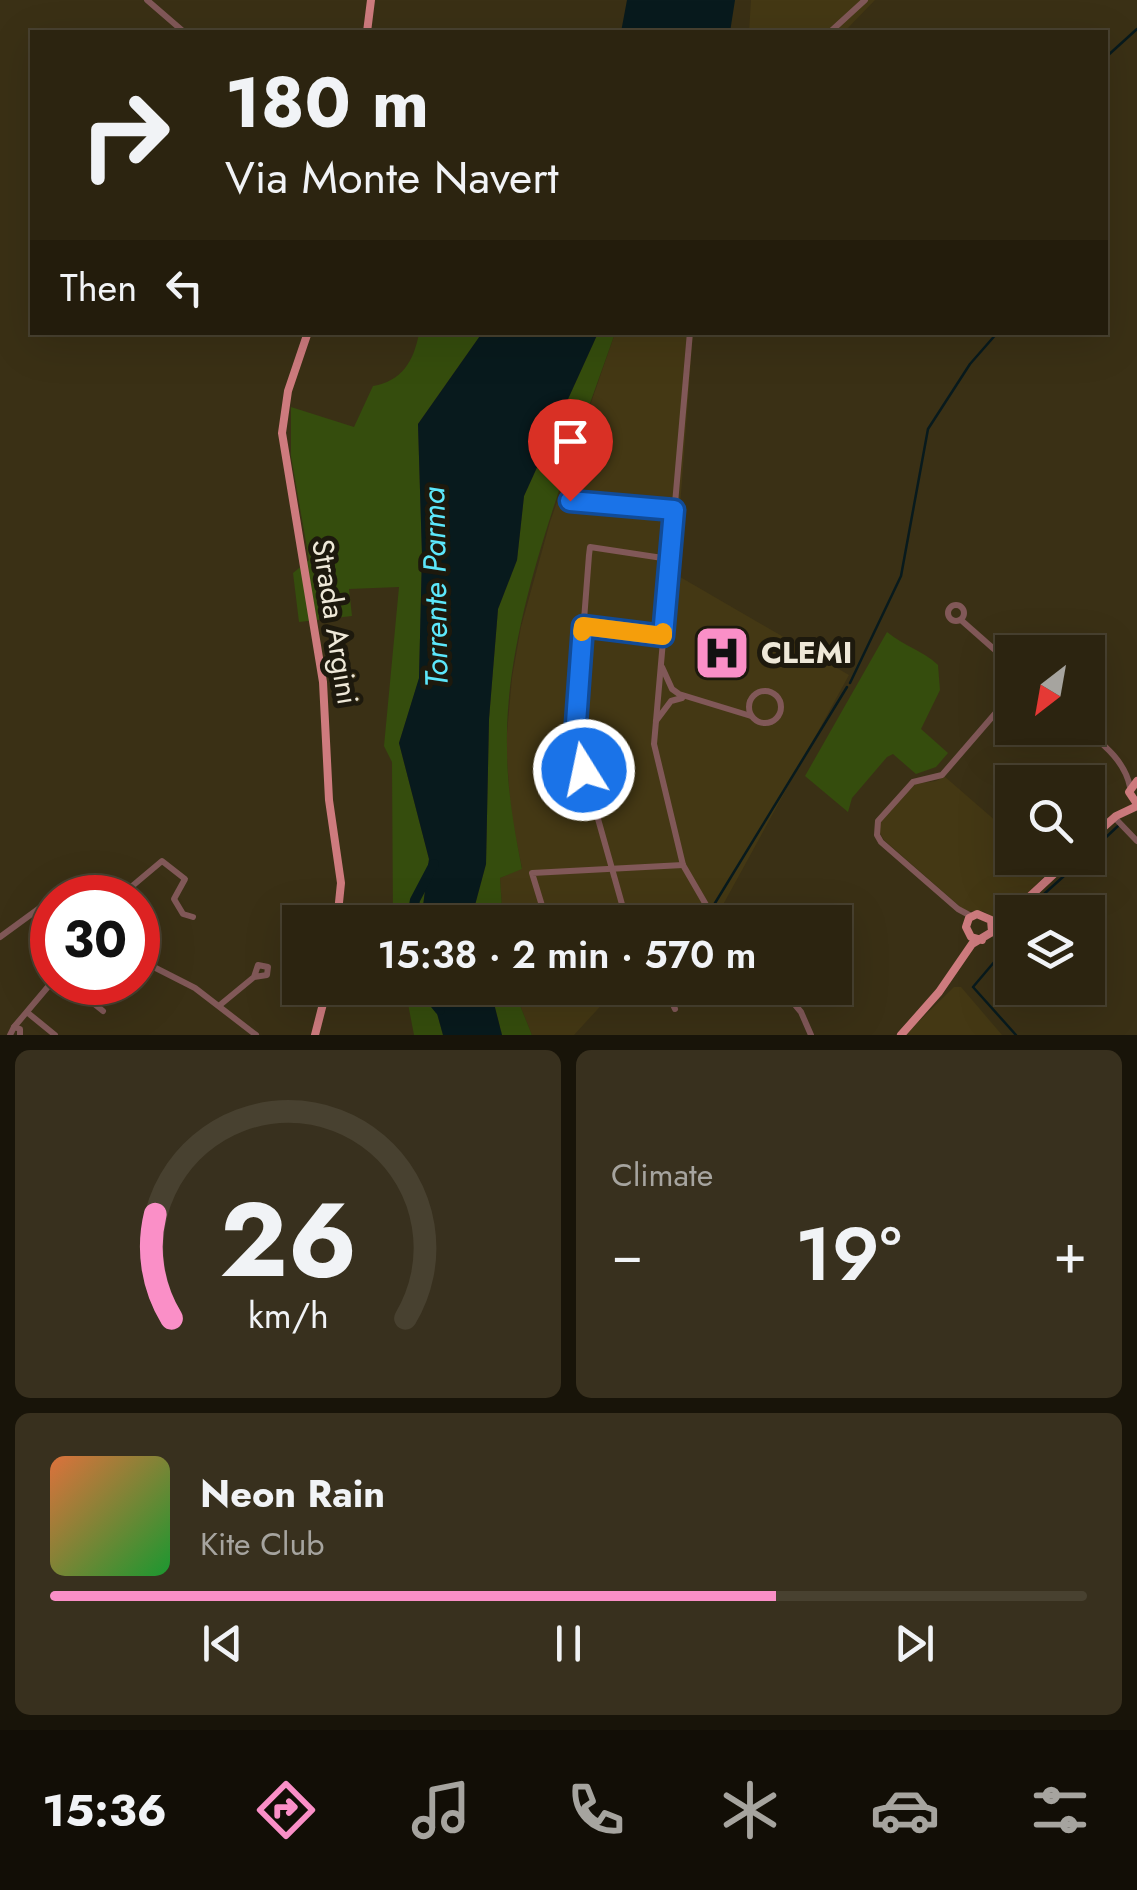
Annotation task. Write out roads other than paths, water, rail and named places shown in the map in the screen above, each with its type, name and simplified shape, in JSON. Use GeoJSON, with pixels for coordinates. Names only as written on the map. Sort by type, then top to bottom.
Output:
{"type":"FeatureCollection","features":[{"type":"Feature","properties":{"kind":"main road"},"geometry":{"type":"LineString","coordinates":[[366,30],[371,0]]}},
{"type":"Feature","properties":{"kind":"main road","name":"Strada Argini"},"geometry":{"type":"LineString","coordinates":[[307,335],[288,391],[282,433],[323,682],[329,804],[341,884],[339,905]]}},
{"type":"Feature","properties":{"kind":"main road"},"geometry":{"type":"LineString","coordinates":[[1105,826],[1137,805],[1133,786]]}},
{"type":"Feature","properties":{"kind":"main road"},"geometry":{"type":"LineString","coordinates":[[1115,817],[1133,786]]}},
{"type":"Feature","properties":{"kind":"main road"},"geometry":{"type":"LineString","coordinates":[[1031,895],[1053,875]]}},
{"type":"Feature","properties":{"kind":"main road"},"geometry":{"type":"LineString","coordinates":[[958,963],[968,924],[984,914],[992,927]]}},
{"type":"Feature","properties":{"kind":"main road"},"geometry":{"type":"LineString","coordinates":[[968,924],[971,937],[982,940]]}},
{"type":"Feature","properties":{"kind":"main road"},"geometry":{"type":"LineString","coordinates":[[901,1035],[940,992],[972,944],[982,940],[995,925]]}},
{"type":"Feature","properties":{"kind":"main road"},"geometry":{"type":"LineString","coordinates":[[315,1035],[323,1005]]}},
{"type":"Feature","properties":{"kind":"street"},"geometry":{"type":"LineString","coordinates":[[148,0],[182,30]]}},
{"type":"Feature","properties":{"kind":"street"},"geometry":{"type":"LineString","coordinates":[[832,30],[866,0]]}},
{"type":"Feature","properties":{"kind":"street"},"geometry":{"type":"LineString","coordinates":[[690,335],[654,744],[683,864],[707,905]]}},
{"type":"Feature","properties":{"kind":"street"},"geometry":{"type":"LineString","coordinates":[[570,501],[674,510]]}},
{"type":"Feature","properties":{"kind":"street"},"geometry":{"type":"LineString","coordinates":[[623,905],[575,737],[590,547],[670,559]]}},
{"type":"Feature","properties":{"kind":"street"},"geometry":{"type":"LineString","coordinates":[[961,620],[995,650]]}},
{"type":"Feature","properties":{"kind":"street"},"geometry":{"type":"LineString","coordinates":[[583,626],[663,636]]}},
{"type":"Feature","properties":{"kind":"street"},"geometry":{"type":"LineString","coordinates":[[661,664],[672,689],[689,698],[760,722],[778,717],[781,705],[776,696],[765,691],[755,694],[738,712]]}},
{"type":"Feature","properties":{"kind":"street"},"geometry":{"type":"LineString","coordinates":[[657,692],[672,689]]}},
{"type":"Feature","properties":{"kind":"street"},"geometry":{"type":"LineString","coordinates":[[657,692],[671,701],[689,698]]}},
{"type":"Feature","properties":{"kind":"street"},"geometry":{"type":"LineString","coordinates":[[655,723],[671,701]]}},
{"type":"Feature","properties":{"kind":"street"},"geometry":{"type":"LineString","coordinates":[[749,704],[751,716]]}},
{"type":"Feature","properties":{"kind":"street"},"geometry":{"type":"LineString","coordinates":[[968,924],[958,908],[881,842],[876,828],[913,782],[942,775],[995,714]]}},
{"type":"Feature","properties":{"kind":"street"},"geometry":{"type":"LineString","coordinates":[[1103,745],[1133,786]]}},
{"type":"Feature","properties":{"kind":"street"},"geometry":{"type":"LineString","coordinates":[[1115,817],[1137,842]]}},
{"type":"Feature","properties":{"kind":"street"},"geometry":{"type":"LineString","coordinates":[[145,875],[162,861],[185,879],[174,898],[183,914],[192,917]]}},
{"type":"Feature","properties":{"kind":"street"},"geometry":{"type":"LineString","coordinates":[[542,905],[532,872],[683,864]]}},
{"type":"Feature","properties":{"kind":"street"},"geometry":{"type":"LineString","coordinates":[[0,937],[30,915]]}},
{"type":"Feature","properties":{"kind":"street"},"geometry":{"type":"LineString","coordinates":[[160,970],[189,984],[256,1035]]}},
{"type":"Feature","properties":{"kind":"street"},"geometry":{"type":"LineString","coordinates":[[220,1006],[254,976]]}},
{"type":"Feature","properties":{"kind":"street"},"geometry":{"type":"LineString","coordinates":[[15,1030],[34,1005]]}},
{"type":"Feature","properties":{"kind":"street"},"geometry":{"type":"LineString","coordinates":[[95,1005],[102,1011]]}},
{"type":"Feature","properties":{"kind":"street"},"geometry":{"type":"LineString","coordinates":[[673,1005],[675,1010]]}},
{"type":"Feature","properties":{"kind":"street"},"geometry":{"type":"LineString","coordinates":[[796,1005],[809,1035]]}},
{"type":"Feature","properties":{"kind":"street"},"geometry":{"type":"LineString","coordinates":[[28,1013],[55,1035]]}},
{"type":"Feature","properties":{"kind":"water"},"geometry":{"type":"Polygon","coordinates":[[[627,0],[735,0],[730,30],[621,30],[627,0]]]}},
{"type":"Feature","properties":{"kind":"water"},"geometry":{"type":"Polygon","coordinates":[[[481,335],[597,335],[524,496],[517,560],[498,609],[489,719],[486,864],[475,905],[423,905],[429,859],[399,743],[419,678],[422,555],[418,424],[481,335]]]}},
{"type":"Feature","properties":{"kind":"water"},"geometry":{"type":"Polygon","coordinates":[[[435,1005],[494,1005],[502,1035],[443,1035],[435,1005]]]}},
{"type":"Feature","properties":{"kind":"waterway"},"geometry":{"type":"LineString","coordinates":[[1108,55],[1137,29]]}},
{"type":"Feature","properties":{"kind":"waterway"},"geometry":{"type":"LineString","coordinates":[[850,683],[901,576],[928,429],[970,364],[995,335]]}},
{"type":"Feature","properties":{"kind":"waterway"},"geometry":{"type":"LineString","coordinates":[[714,905],[847,687]]}},
{"type":"Feature","properties":{"kind":"waterway"},"geometry":{"type":"LineString","coordinates":[[1105,838],[1118,826]]}},
{"type":"Feature","properties":{"kind":"waterway","name":"Torrente Parma"},"geometry":{"type":"LineString","coordinates":[[414,905],[434,864]]}},
{"type":"Feature","properties":{"kind":"waterway"},"geometry":{"type":"LineString","coordinates":[[1043,895],[1065,875]]}},
{"type":"Feature","properties":{"kind":"waterway"},"geometry":{"type":"LineString","coordinates":[[995,961],[973,987],[1016,1035]]}},
{"type":"Feature","properties":{"kind":"waterway","name":"Torrente Parma"},"geometry":{"type":"LineString","coordinates":[[436,1005],[440,1010]]}},
{"type":"Feature","properties":{"kind":"place","name":"CLEMI"},"geometry":{"type":"Point","coordinates":[722,653]}}]}
